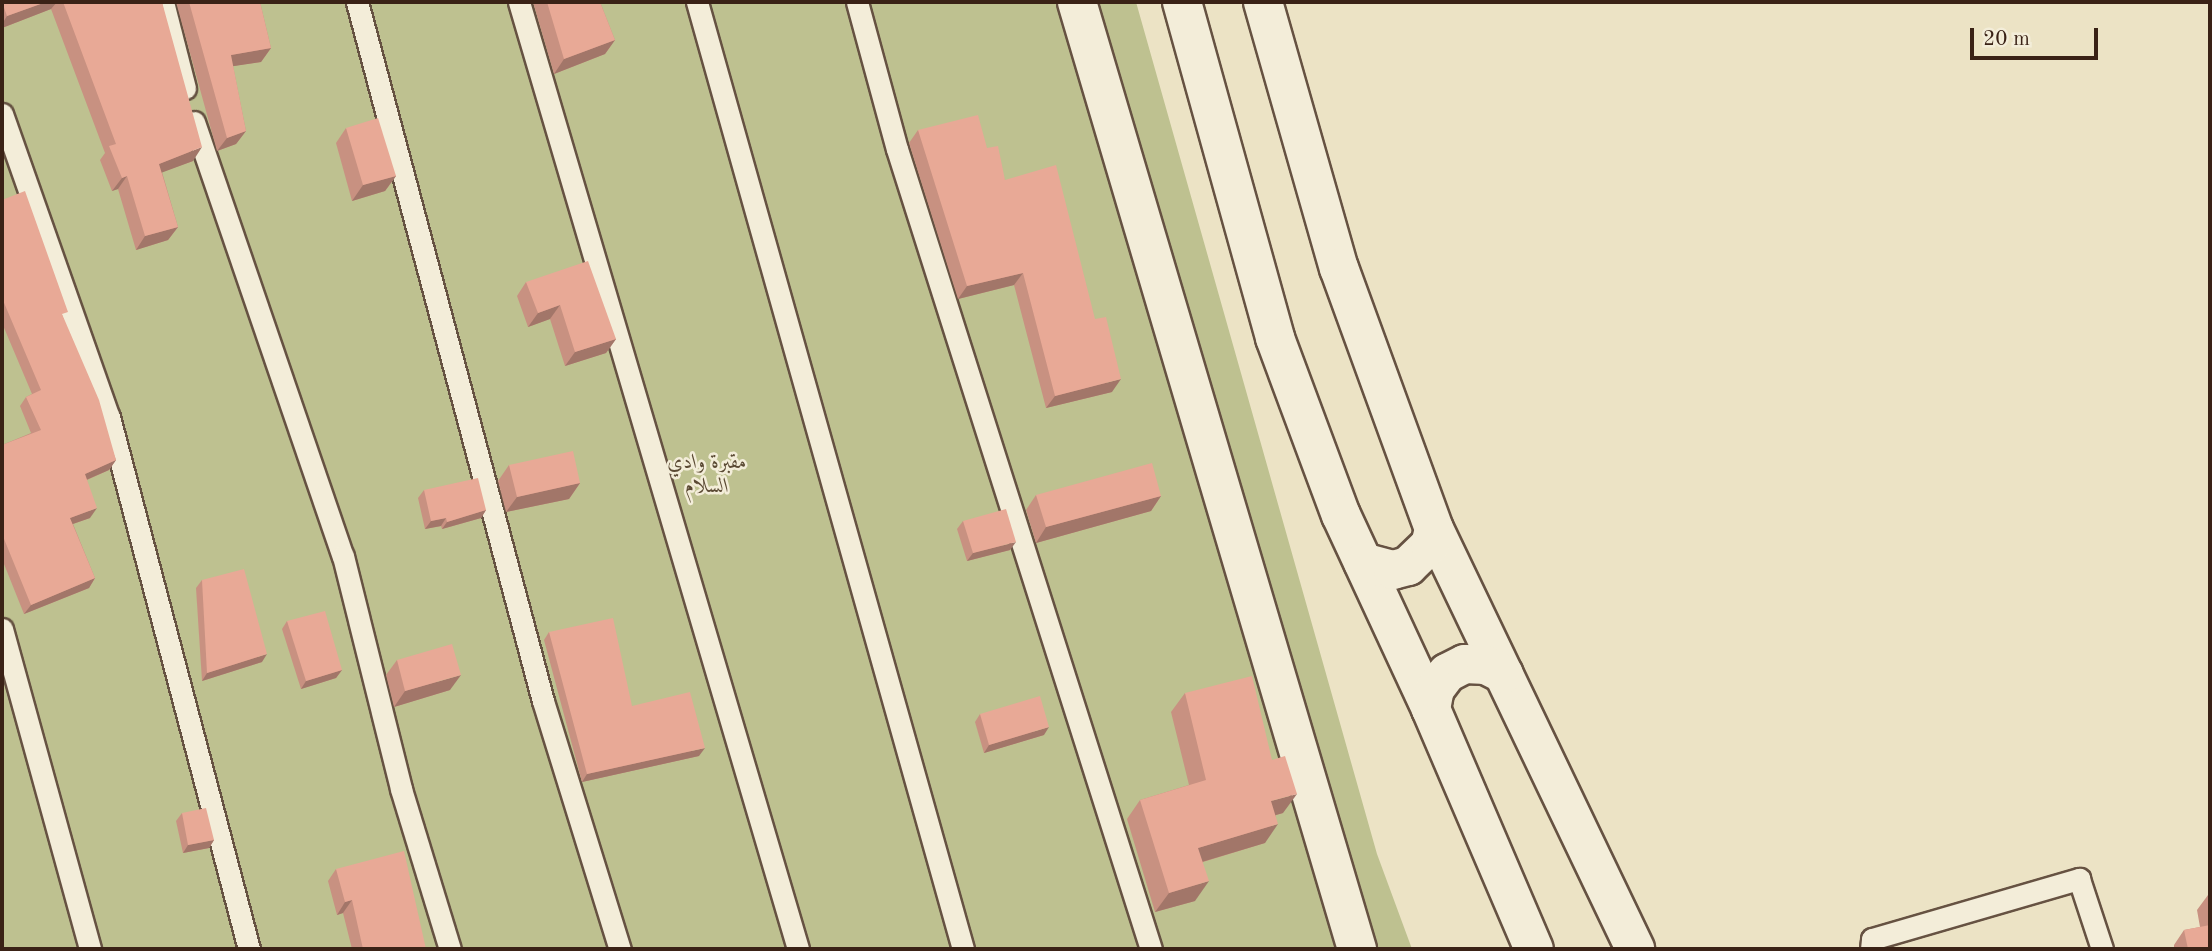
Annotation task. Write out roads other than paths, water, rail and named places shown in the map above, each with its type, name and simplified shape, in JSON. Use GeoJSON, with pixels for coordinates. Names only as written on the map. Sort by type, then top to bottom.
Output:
{"type":"FeatureCollection","features":[{"type":"Feature","properties":{"kind":"main road"},"geometry":{"type":"LineString","coordinates":[[1077,2],[1357,949]]}},
{"type":"Feature","properties":{"kind":"main road"},"geometry":{"type":"LineString","coordinates":[[1182,2],[1275,338],[1363,562],[1431,709],[1534,949]]}},
{"type":"Feature","properties":{"kind":"main road"},"geometry":{"type":"LineString","coordinates":[[1263,2],[1339,268],[1434,529],[1635,949]]}},
{"type":"Feature","properties":{"kind":"main road"},"geometry":{"type":"LineString","coordinates":[[1363,562],[1393,570],[1408,566],[1425,551],[1434,529]]}},
{"type":"Feature","properties":{"kind":"main road"},"geometry":{"type":"LineString","coordinates":[[1431,709],[1435,689],[1447,673],[1465,664],[1486,664],[1504,674]]}},
{"type":"Feature","properties":{"kind":"lane"},"geometry":{"type":"LineString","coordinates":[[163,2],[197,132],[343,556],[401,789],[450,949]]}},
{"type":"Feature","properties":{"kind":"lane"},"geometry":{"type":"LineString","coordinates":[[357,2],[543,701],[620,949]]}},
{"type":"Feature","properties":{"kind":"lane"},"geometry":{"type":"LineString","coordinates":[[519,2],[798,949]]}},
{"type":"Feature","properties":{"kind":"lane"},"geometry":{"type":"LineString","coordinates":[[697,2],[963,949]]}},
{"type":"Feature","properties":{"kind":"lane"},"geometry":{"type":"LineString","coordinates":[[857,2],[897,149],[1151,949]]}},
{"type":"Feature","properties":{"kind":"lane"},"geometry":{"type":"LineString","coordinates":[[2,114],[109,417],[249,949]]}},
{"type":"Feature","properties":{"kind":"lane"},"geometry":{"type":"LineString","coordinates":[[2,629],[90,949]]}},
{"type":"Feature","properties":{"kind":"lane"},"geometry":{"type":"LineString","coordinates":[[1871,949],[1872,939],[2079,879],[2102,949]]}},
{"type":"Feature","properties":{"kind":"park label","name":"مقبرة وادي السلام"},"geometry":{"type":"Point","coordinates":[707,475]}}]}
